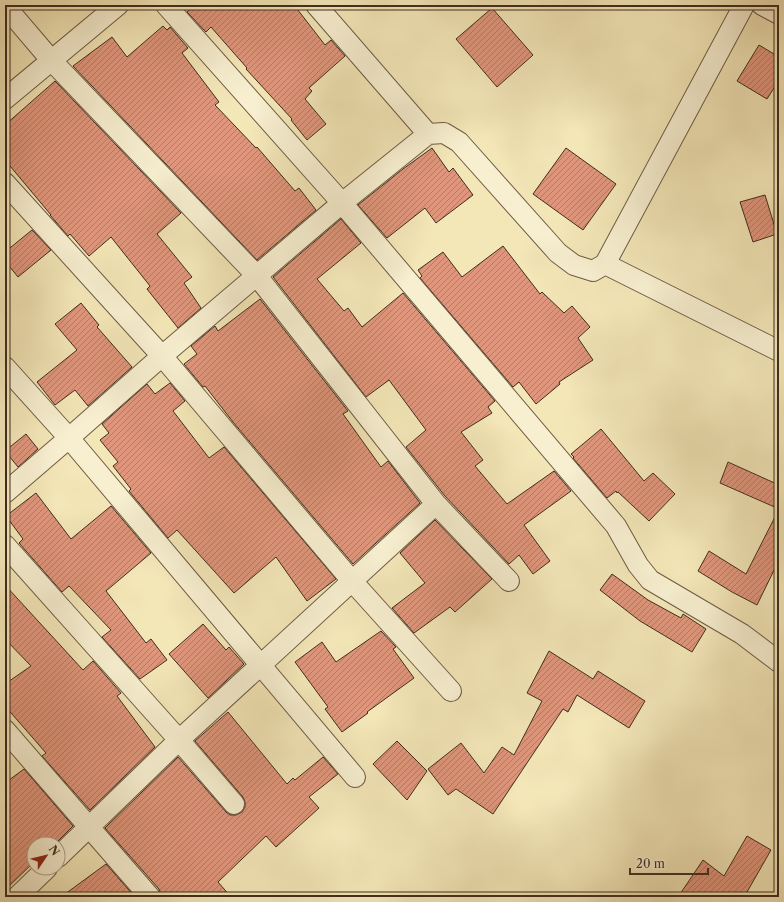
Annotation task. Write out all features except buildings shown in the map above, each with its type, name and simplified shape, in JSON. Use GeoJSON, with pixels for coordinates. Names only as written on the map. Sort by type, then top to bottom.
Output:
{"type":"FeatureCollection","features":[{"type":"Feature","properties":{"kind":"street"},"geometry":{"type":"LineString","coordinates":[[5,99],[118,5]]}},
{"type":"Feature","properties":{"kind":"street"},"geometry":{"type":"LineString","coordinates":[[166,5],[342,203],[616,526],[638,566],[650,580],[742,634],[779,662]]}},
{"type":"Feature","properties":{"kind":"street"},"geometry":{"type":"LineString","coordinates":[[316,5],[428,134]]}},
{"type":"Feature","properties":{"kind":"street"},"geometry":{"type":"LineString","coordinates":[[5,493],[162,356],[342,203],[428,134],[444,132],[459,142],[558,253],[574,266],[592,271],[605,264],[744,5]]}},
{"type":"Feature","properties":{"kind":"street"},"geometry":{"type":"LineString","coordinates":[[762,5],[779,14]]}},
{"type":"Feature","properties":{"kind":"street"},"geometry":{"type":"LineString","coordinates":[[5,6],[51,60],[257,276],[436,504],[509,581]]}},
{"type":"Feature","properties":{"kind":"street"},"geometry":{"type":"LineString","coordinates":[[5,183],[162,356],[352,581],[451,691]]}},
{"type":"Feature","properties":{"kind":"street"},"geometry":{"type":"LineString","coordinates":[[605,264],[779,351]]}},
{"type":"Feature","properties":{"kind":"street"},"geometry":{"type":"LineString","coordinates":[[5,367],[69,438],[355,777]]}},
{"type":"Feature","properties":{"kind":"street"},"geometry":{"type":"LineString","coordinates":[[66,849],[179,740],[436,504]]}},
{"type":"Feature","properties":{"kind":"street"},"geometry":{"type":"LineString","coordinates":[[5,545],[234,804]]}},
{"type":"Feature","properties":{"kind":"street"},"geometry":{"type":"LineString","coordinates":[[5,730],[150,897]]}},
{"type":"Feature","properties":{"kind":"street"},"geometry":{"type":"LineString","coordinates":[[17,897],[39,876]]}}]}
